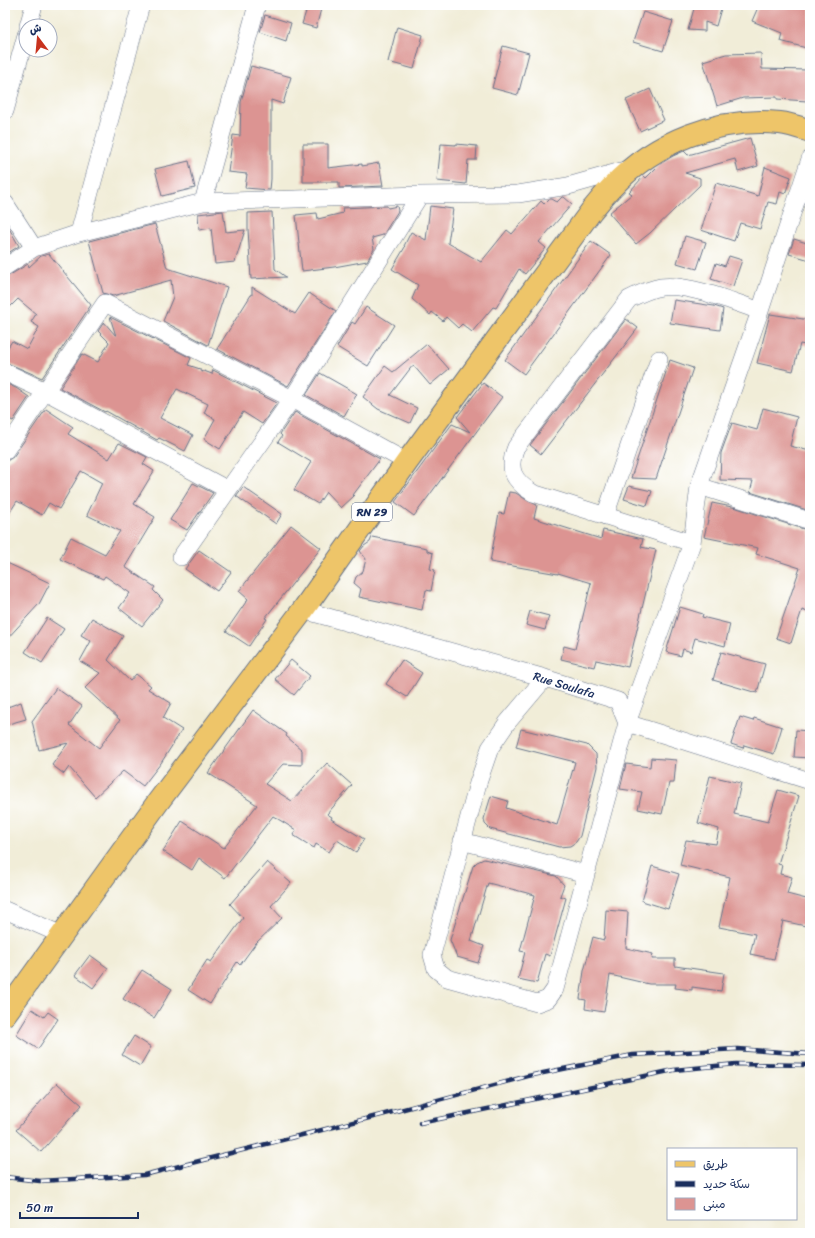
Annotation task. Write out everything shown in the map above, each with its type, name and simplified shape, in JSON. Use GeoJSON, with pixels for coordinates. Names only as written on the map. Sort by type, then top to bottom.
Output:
{"type":"FeatureCollection","features":[{"type":"Feature","properties":{"kind":"main road","name":"RN 29"},"geometry":{"type":"LineString","coordinates":[[5,1014],[158,802],[302,610],[407,462],[592,210],[612,186],[632,168],[651,154],[675,140],[710,128],[748,122],[782,123],[810,131]]}},
{"type":"Feature","properties":{"kind":"street"},"geometry":{"type":"LineString","coordinates":[[30,18],[34,5]]}},
{"type":"Feature","properties":{"kind":"street"},"geometry":{"type":"LineString","coordinates":[[79,233],[141,5]]}},
{"type":"Feature","properties":{"kind":"street"},"geometry":{"type":"LineString","coordinates":[[203,202],[257,5]]}},
{"type":"Feature","properties":{"kind":"street"},"geometry":{"type":"LineString","coordinates":[[5,111],[20,58]]}},
{"type":"Feature","properties":{"kind":"street"},"geometry":{"type":"LineString","coordinates":[[545,678],[507,723],[490,748],[478,783],[432,955],[436,969],[447,978],[537,1003],[548,999],[555,989],[627,723],[692,543],[699,486],[760,311],[810,159]]}},
{"type":"Feature","properties":{"kind":"street"},"geometry":{"type":"LineString","coordinates":[[5,267],[34,248],[79,233],[203,202],[420,195],[518,194],[568,186],[632,168]]}},
{"type":"Feature","properties":{"kind":"street"},"geometry":{"type":"LineString","coordinates":[[181,557],[292,399],[420,195]]}},
{"type":"Feature","properties":{"kind":"street"},"geometry":{"type":"LineString","coordinates":[[5,203],[34,248]]}},
{"type":"Feature","properties":{"kind":"street"},"geometry":{"type":"LineString","coordinates":[[692,543],[533,493],[521,486],[511,468],[512,458],[520,440],[629,299],[643,292],[662,287],[691,289],[760,311]]}},
{"type":"Feature","properties":{"kind":"street"},"geometry":{"type":"LineString","coordinates":[[5,451],[105,303],[292,399],[407,462]]}},
{"type":"Feature","properties":{"kind":"street"},"geometry":{"type":"LineString","coordinates":[[605,516],[659,359]]}},
{"type":"Feature","properties":{"kind":"street"},"geometry":{"type":"LineString","coordinates":[[5,372],[45,391],[228,490]]}},
{"type":"Feature","properties":{"kind":"street"},"geometry":{"type":"LineString","coordinates":[[699,486],[810,521]]}},
{"type":"Feature","properties":{"kind":"street","name":"Rue Soulafa"},"geometry":{"type":"LineString","coordinates":[[302,610],[545,678],[618,701],[627,723]]}},
{"type":"Feature","properties":{"kind":"street"},"geometry":{"type":"LineString","coordinates":[[627,723],[810,781]]}},
{"type":"Feature","properties":{"kind":"street"},"geometry":{"type":"LineString","coordinates":[[462,841],[586,874]]}},
{"type":"Feature","properties":{"kind":"street"},"geometry":{"type":"LineString","coordinates":[[5,910],[62,935]]}},
{"type":"Feature","properties":{"kind":"building"},"geometry":{"type":"Polygon","coordinates":[[[308,5],[322,5],[316,28],[302,24],[308,5]]]}},
{"type":"Feature","properties":{"kind":"building"},"geometry":{"type":"Polygon","coordinates":[[[695,5],[722,5],[716,26],[705,22],[705,31],[688,30],[695,5]]]}},
{"type":"Feature","properties":{"kind":"building"},"geometry":{"type":"Polygon","coordinates":[[[759,5],[810,5],[810,49],[780,41],[782,33],[752,21],[759,5]]]}},
{"type":"Feature","properties":{"kind":"building"},"geometry":{"type":"Polygon","coordinates":[[[643,12],[673,21],[663,51],[633,42],[643,12]]]}},
{"type":"Feature","properties":{"kind":"building"},"geometry":{"type":"Polygon","coordinates":[[[265,15],[291,23],[286,41],[260,32],[265,15]]]}},
{"type":"Feature","properties":{"kind":"building"},"geometry":{"type":"Polygon","coordinates":[[[397,27],[423,35],[414,69],[388,62],[397,27]]]}},
{"type":"Feature","properties":{"kind":"building"},"geometry":{"type":"Polygon","coordinates":[[[503,46],[529,53],[518,95],[492,88],[503,46]]]}},
{"type":"Feature","properties":{"kind":"building"},"geometry":{"type":"Polygon","coordinates":[[[761,53],[762,69],[808,70],[807,101],[777,99],[777,97],[743,98],[717,106],[703,61],[726,54],[761,53]]]}},
{"type":"Feature","properties":{"kind":"building"},"geometry":{"type":"Polygon","coordinates":[[[251,66],[291,77],[283,104],[271,100],[270,190],[245,188],[247,174],[228,172],[233,135],[240,136],[241,102],[251,66]]]}},
{"type":"Feature","properties":{"kind":"building"},"geometry":{"type":"Polygon","coordinates":[[[650,89],[664,120],[640,131],[626,100],[650,89]]]}},
{"type":"Feature","properties":{"kind":"building"},"geometry":{"type":"Polygon","coordinates":[[[750,138],[758,166],[738,172],[735,159],[685,173],[700,178],[700,185],[650,233],[636,244],[609,213],[632,194],[629,192],[644,176],[646,178],[660,164],[673,156],[684,151],[688,155],[750,138]]]}},
{"type":"Feature","properties":{"kind":"building"},"geometry":{"type":"Polygon","coordinates":[[[303,144],[328,144],[328,168],[362,164],[362,166],[379,163],[383,186],[339,188],[339,182],[303,182],[303,144]]]}},
{"type":"Feature","properties":{"kind":"building"},"geometry":{"type":"Polygon","coordinates":[[[441,144],[477,146],[476,160],[468,160],[466,184],[437,181],[441,144]]]}},
{"type":"Feature","properties":{"kind":"building"},"geometry":{"type":"Polygon","coordinates":[[[189,161],[195,188],[162,196],[155,169],[189,161]]]}},
{"type":"Feature","properties":{"kind":"building"},"geometry":{"type":"Polygon","coordinates":[[[765,167],[791,177],[785,194],[780,192],[777,204],[768,202],[760,229],[740,223],[734,241],[701,230],[716,183],[758,196],[765,167]]]}},
{"type":"Feature","properties":{"kind":"building"},"geometry":{"type":"Polygon","coordinates":[[[562,197],[572,204],[539,242],[546,248],[525,274],[519,269],[496,308],[493,307],[472,332],[462,324],[458,328],[446,317],[443,321],[432,312],[430,315],[412,299],[418,285],[392,269],[405,247],[404,246],[411,232],[426,240],[430,206],[453,209],[448,243],[481,262],[507,230],[512,234],[541,201],[544,204],[549,199],[557,202],[562,197]]]}},
{"type":"Feature","properties":{"kind":"building"},"geometry":{"type":"Polygon","coordinates":[[[387,206],[388,208],[397,206],[398,211],[383,235],[372,238],[374,249],[367,261],[302,271],[296,215],[317,213],[318,219],[343,213],[342,208],[387,206]]]}},
{"type":"Feature","properties":{"kind":"building"},"geometry":{"type":"Polygon","coordinates":[[[223,211],[226,232],[245,230],[235,262],[215,264],[211,228],[199,230],[198,214],[223,211]]]}},
{"type":"Feature","properties":{"kind":"building"},"geometry":{"type":"Polygon","coordinates":[[[272,212],[275,269],[286,277],[251,279],[248,213],[272,212]]]}},
{"type":"Feature","properties":{"kind":"building"},"geometry":{"type":"Polygon","coordinates":[[[5,221],[19,246],[5,255],[5,221]]]}},
{"type":"Feature","properties":{"kind":"building"},"geometry":{"type":"Polygon","coordinates":[[[155,224],[167,268],[227,287],[208,345],[163,321],[173,297],[171,280],[113,296],[103,293],[89,241],[155,224]]]}},
{"type":"Feature","properties":{"kind":"building"},"geometry":{"type":"Polygon","coordinates":[[[685,236],[706,242],[697,269],[677,263],[685,236]]]}},
{"type":"Feature","properties":{"kind":"building"},"geometry":{"type":"Polygon","coordinates":[[[794,239],[810,244],[810,260],[789,254],[794,239]]]}},
{"type":"Feature","properties":{"kind":"building"},"geometry":{"type":"Polygon","coordinates":[[[591,241],[611,255],[524,374],[505,360],[591,241]]]}},
{"type":"Feature","properties":{"kind":"building"},"geometry":{"type":"Polygon","coordinates":[[[49,254],[91,305],[42,378],[5,362],[5,352],[12,341],[27,349],[39,327],[31,322],[36,314],[18,299],[5,312],[5,277],[28,264],[29,267],[41,256],[49,254]]]}},
{"type":"Feature","properties":{"kind":"building"},"geometry":{"type":"Polygon","coordinates":[[[729,256],[742,260],[733,286],[711,279],[716,263],[725,266],[729,256]]]}},
{"type":"Feature","properties":{"kind":"building"},"geometry":{"type":"Polygon","coordinates":[[[252,287],[295,314],[309,293],[336,311],[288,386],[217,349],[252,295],[252,287]]]}},
{"type":"Feature","properties":{"kind":"building"},"geometry":{"type":"Polygon","coordinates":[[[674,300],[714,306],[723,309],[720,330],[670,323],[674,300]]]}},
{"type":"Feature","properties":{"kind":"building"},"geometry":{"type":"Polygon","coordinates":[[[366,307],[394,325],[368,366],[337,347],[352,322],[355,324],[366,307]]]}},
{"type":"Feature","properties":{"kind":"building"},"geometry":{"type":"Polygon","coordinates":[[[770,314],[810,320],[810,346],[800,344],[793,371],[757,363],[770,314]]]}},
{"type":"Feature","properties":{"kind":"building"},"geometry":{"type":"Polygon","coordinates":[[[110,317],[191,358],[188,365],[200,369],[200,371],[212,374],[213,370],[277,403],[262,424],[243,412],[220,449],[204,439],[215,419],[204,413],[208,404],[177,389],[160,418],[193,435],[185,451],[159,438],[157,440],[106,411],[105,412],[60,388],[82,354],[98,362],[109,342],[98,331],[104,322],[116,336],[110,317]]]}},
{"type":"Feature","properties":{"kind":"building"},"geometry":{"type":"Polygon","coordinates":[[[626,319],[638,328],[541,454],[530,445],[626,319]]]}},
{"type":"Feature","properties":{"kind":"building"},"geometry":{"type":"Polygon","coordinates":[[[427,344],[449,369],[430,385],[413,365],[390,395],[417,408],[410,423],[378,409],[363,397],[385,366],[393,372],[427,344]]]}},
{"type":"Feature","properties":{"kind":"building"},"geometry":{"type":"Polygon","coordinates":[[[670,360],[693,368],[656,479],[631,478],[670,360]]]}},
{"type":"Feature","properties":{"kind":"building"},"geometry":{"type":"Polygon","coordinates":[[[320,373],[357,394],[344,416],[306,395],[320,373]]]}},
{"type":"Feature","properties":{"kind":"building"},"geometry":{"type":"Polygon","coordinates":[[[5,383],[16,388],[29,397],[13,421],[5,417],[5,383]]]}},
{"type":"Feature","properties":{"kind":"building"},"geometry":{"type":"Polygon","coordinates":[[[483,383],[502,397],[414,516],[395,502],[452,424],[470,432],[457,417],[483,383]]]}},
{"type":"Feature","properties":{"kind":"building"},"geometry":{"type":"Polygon","coordinates":[[[763,408],[797,417],[790,446],[810,451],[810,511],[750,492],[753,481],[720,480],[721,453],[732,423],[757,430],[763,408]]]}},
{"type":"Feature","properties":{"kind":"building"},"geometry":{"type":"Polygon","coordinates":[[[46,409],[73,427],[68,434],[109,459],[119,443],[147,457],[143,464],[154,471],[134,504],[155,517],[125,567],[155,587],[153,590],[163,600],[142,626],[119,608],[130,593],[105,576],[103,579],[60,559],[71,537],[105,554],[120,531],[87,515],[102,483],[81,471],[59,509],[49,503],[42,515],[17,501],[5,520],[5,462],[13,457],[46,409]]]}},
{"type":"Feature","properties":{"kind":"building"},"geometry":{"type":"Polygon","coordinates":[[[295,412],[380,459],[353,495],[354,496],[341,508],[326,492],[318,504],[294,490],[311,462],[278,442],[282,436],[280,434],[295,412]]]}},
{"type":"Feature","properties":{"kind":"building"},"geometry":{"type":"Polygon","coordinates":[[[193,483],[213,493],[187,530],[170,520],[193,483]]]}},
{"type":"Feature","properties":{"kind":"building"},"geometry":{"type":"Polygon","coordinates":[[[629,486],[652,491],[647,506],[624,499],[629,486]]]}},
{"type":"Feature","properties":{"kind":"building"},"geometry":{"type":"Polygon","coordinates":[[[243,487],[282,514],[276,524],[236,496],[243,487]]]}},
{"type":"Feature","properties":{"kind":"building"},"geometry":{"type":"Polygon","coordinates":[[[509,492],[516,493],[537,505],[534,518],[601,539],[603,530],[643,539],[641,547],[656,550],[628,667],[596,660],[594,667],[561,659],[564,646],[575,649],[591,583],[558,573],[490,562],[499,513],[504,514],[509,492]]]}},
{"type":"Feature","properties":{"kind":"building"},"geometry":{"type":"Polygon","coordinates":[[[712,503],[737,508],[810,531],[810,613],[802,610],[791,643],[776,638],[800,568],[756,554],[758,548],[704,537],[712,503]]]}},
{"type":"Feature","properties":{"kind":"building"},"geometry":{"type":"Polygon","coordinates":[[[291,525],[321,548],[265,618],[267,619],[249,646],[226,631],[248,599],[239,591],[291,525]]]}},
{"type":"Feature","properties":{"kind":"building"},"geometry":{"type":"Polygon","coordinates":[[[372,537],[427,548],[427,551],[433,553],[430,569],[435,570],[431,591],[426,590],[422,610],[359,597],[361,589],[354,583],[356,577],[363,571],[366,559],[360,551],[370,542],[372,537]]]}},
{"type":"Feature","properties":{"kind":"building"},"geometry":{"type":"Polygon","coordinates":[[[199,550],[231,572],[217,591],[185,569],[199,550]]]}},
{"type":"Feature","properties":{"kind":"building"},"geometry":{"type":"Polygon","coordinates":[[[5,562],[50,583],[39,604],[5,641],[5,562]]]}},
{"type":"Feature","properties":{"kind":"building"},"geometry":{"type":"Polygon","coordinates":[[[680,607],[703,614],[702,617],[730,624],[725,646],[695,638],[691,652],[683,649],[681,656],[666,652],[680,607]]]}},
{"type":"Feature","properties":{"kind":"building"},"geometry":{"type":"Polygon","coordinates":[[[530,611],[549,616],[545,630],[526,625],[530,611]]]}},
{"type":"Feature","properties":{"kind":"building"},"geometry":{"type":"Polygon","coordinates":[[[47,618],[64,629],[42,663],[25,652],[47,618]]]}},
{"type":"Feature","properties":{"kind":"building"},"geometry":{"type":"Polygon","coordinates":[[[92,618],[123,636],[108,660],[130,681],[136,674],[151,686],[148,689],[171,703],[163,718],[182,730],[161,763],[143,786],[123,771],[95,797],[69,767],[64,774],[52,765],[68,743],[39,750],[32,721],[56,688],[82,706],[69,725],[99,748],[120,720],[85,688],[100,673],[80,661],[91,641],[81,635],[92,618]]]}},
{"type":"Feature","properties":{"kind":"building"},"geometry":{"type":"Polygon","coordinates":[[[721,652],[765,664],[757,693],[713,680],[721,652]]]}},
{"type":"Feature","properties":{"kind":"building"},"geometry":{"type":"Polygon","coordinates":[[[291,660],[310,676],[294,695],[275,679],[291,660]]]}},
{"type":"Feature","properties":{"kind":"building"},"geometry":{"type":"Polygon","coordinates":[[[402,660],[422,673],[407,697],[386,684],[402,660]]]}},
{"type":"Feature","properties":{"kind":"building"},"geometry":{"type":"Polygon","coordinates":[[[21,702],[26,719],[5,725],[5,708],[21,702]]]}},
{"type":"Feature","properties":{"kind":"building"},"geometry":{"type":"Polygon","coordinates":[[[253,710],[287,734],[286,736],[302,750],[302,765],[283,764],[265,784],[292,801],[327,763],[352,785],[327,814],[332,817],[331,819],[364,839],[356,852],[337,840],[329,852],[316,844],[314,848],[293,835],[296,830],[273,816],[225,878],[199,858],[192,870],[163,851],[182,821],[224,848],[257,805],[208,773],[253,710]]]}},
{"type":"Feature","properties":{"kind":"building"},"geometry":{"type":"Polygon","coordinates":[[[740,717],[753,721],[754,718],[782,727],[774,754],[744,745],[743,748],[731,744],[740,717]]]}},
{"type":"Feature","properties":{"kind":"building"},"geometry":{"type":"Polygon","coordinates":[[[521,729],[587,745],[596,754],[597,767],[580,836],[576,842],[570,846],[559,847],[490,829],[485,824],[484,819],[491,796],[508,801],[506,808],[557,825],[575,762],[516,747],[521,729]]]}},
{"type":"Feature","properties":{"kind":"building"},"geometry":{"type":"Polygon","coordinates":[[[796,730],[810,731],[810,758],[794,757],[796,730]]]}},
{"type":"Feature","properties":{"kind":"building"},"geometry":{"type":"Polygon","coordinates":[[[651,758],[676,760],[674,783],[669,783],[662,814],[638,809],[642,792],[620,789],[626,764],[650,767],[651,758]]]}},
{"type":"Feature","properties":{"kind":"building"},"geometry":{"type":"Polygon","coordinates":[[[710,776],[741,783],[734,814],[768,822],[778,790],[799,796],[778,864],[782,865],[780,874],[792,877],[787,894],[810,900],[810,927],[783,921],[774,959],[750,954],[755,934],[719,927],[730,877],[680,865],[686,840],[716,844],[719,829],[698,823],[710,776]]]}},
{"type":"Feature","properties":{"kind":"building"},"geometry":{"type":"Polygon","coordinates":[[[484,859],[556,876],[564,885],[560,896],[566,898],[550,956],[545,954],[537,983],[518,979],[525,952],[520,951],[535,895],[488,883],[471,941],[484,946],[478,963],[457,957],[450,940],[473,866],[477,862],[484,859]]]}},
{"type":"Feature","properties":{"kind":"building"},"geometry":{"type":"Polygon","coordinates":[[[267,862],[291,883],[271,906],[282,918],[256,943],[240,965],[237,962],[210,1004],[188,990],[207,960],[211,962],[243,918],[230,904],[267,862]]]}},
{"type":"Feature","properties":{"kind":"building"},"geometry":{"type":"Polygon","coordinates":[[[652,866],[679,874],[668,909],[642,901],[652,866]]]}},
{"type":"Feature","properties":{"kind":"building"},"geometry":{"type":"Polygon","coordinates":[[[606,910],[628,912],[626,948],[653,954],[652,959],[675,959],[675,966],[724,973],[721,991],[692,987],[692,990],[675,988],[676,984],[649,984],[610,975],[604,1012],[585,1009],[586,1000],[580,999],[584,971],[593,937],[604,940],[606,910]]]}},
{"type":"Feature","properties":{"kind":"building"},"geometry":{"type":"Polygon","coordinates":[[[90,955],[108,968],[93,988],[75,975],[90,955]]]}},
{"type":"Feature","properties":{"kind":"building"},"geometry":{"type":"Polygon","coordinates":[[[142,970],[172,989],[154,1018],[123,999],[142,970]]]}},
{"type":"Feature","properties":{"kind":"building"},"geometry":{"type":"Polygon","coordinates":[[[32,1009],[44,1017],[48,1012],[58,1019],[38,1049],[16,1035],[32,1009]]]}},
{"type":"Feature","properties":{"kind":"building"},"geometry":{"type":"Polygon","coordinates":[[[134,1036],[151,1047],[140,1066],[122,1055],[134,1036]]]}},
{"type":"Feature","properties":{"kind":"building"},"geometry":{"type":"Polygon","coordinates":[[[57,1083],[82,1105],[41,1152],[16,1130],[57,1083]]]}},
{"type":"Feature","properties":{"kind":"railway"},"geometry":{"type":"LineString","coordinates":[[5,1177],[40,1181],[144,1175],[528,1076],[633,1055],[737,1049],[810,1054]]}},
{"type":"Feature","properties":{"kind":"railway"},"geometry":{"type":"LineString","coordinates":[[420,1123],[674,1070],[736,1064],[810,1065]]}}]}
